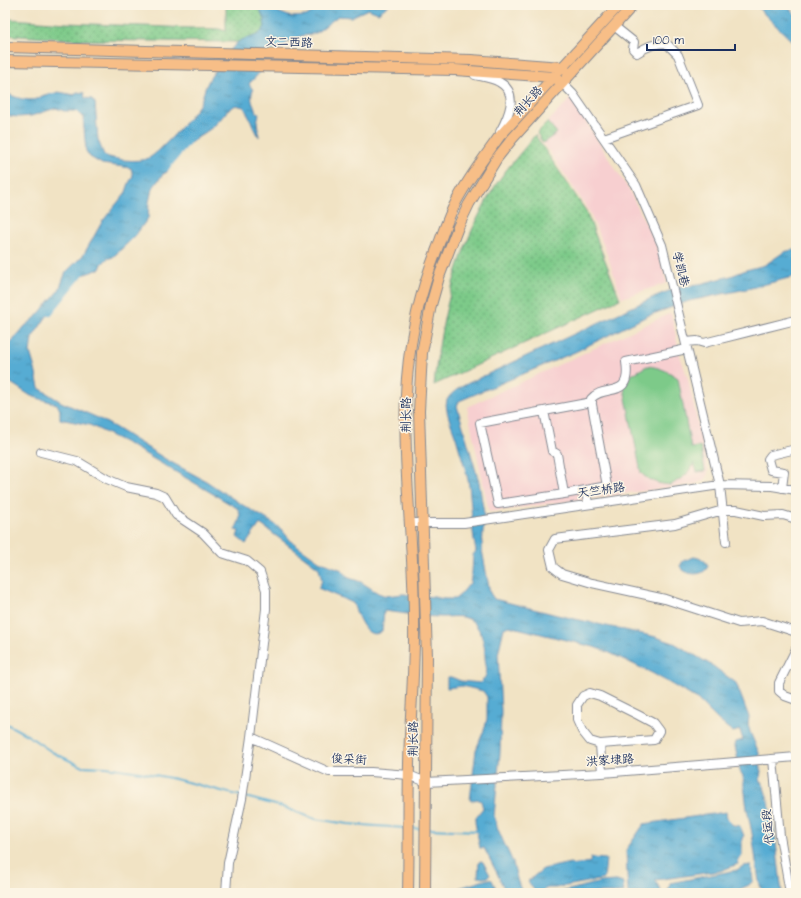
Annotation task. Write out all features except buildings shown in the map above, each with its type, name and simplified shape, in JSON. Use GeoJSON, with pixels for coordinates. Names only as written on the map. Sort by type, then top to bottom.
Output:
{"type":"FeatureCollection","features":[{"type":"Feature","properties":{"kind":"main road","name":"荆长路"},"geometry":{"type":"LineString","coordinates":[[425,893],[427,664],[421,522],[419,427],[422,353],[431,305],[439,277],[458,227],[469,204],[490,170],[558,80],[562,67],[618,5]]}},
{"type":"Feature","properties":{"kind":"main road","name":"荆长路"},"geometry":{"type":"LineString","coordinates":[[408,893],[409,775],[414,657],[414,618],[407,465],[407,380],[418,303],[426,275],[445,225],[456,202],[495,142],[558,80],[570,74],[633,5]]}},
{"type":"Feature","properties":{"kind":"main road","name":"文二西路"},"geometry":{"type":"LineString","coordinates":[[5,47],[471,60],[562,67]]}},
{"type":"Feature","properties":{"kind":"main road","name":"文二西路"},"geometry":{"type":"LineString","coordinates":[[5,61],[455,70],[558,80]]}},
{"type":"Feature","properties":{"kind":"main road"},"geometry":{"type":"LineString","coordinates":[[562,67],[570,74]]}},
{"type":"Feature","properties":{"kind":"street"},"geometry":{"type":"LineString","coordinates":[[604,138],[698,105],[678,55],[666,43],[657,43],[646,47],[637,53],[634,49],[634,42],[614,26]]}},
{"type":"Feature","properties":{"kind":"street"},"geometry":{"type":"LineString","coordinates":[[455,70],[490,78],[500,82],[509,93],[511,105],[509,114],[495,142]]}},
{"type":"Feature","properties":{"kind":"street","name":"学凯巷"},"geometry":{"type":"LineString","coordinates":[[558,80],[573,94],[636,185],[662,245],[672,280],[678,313],[720,485],[726,542]]}},
{"type":"Feature","properties":{"kind":"street"},"geometry":{"type":"LineString","coordinates":[[592,402],[480,423],[498,504],[607,486],[592,402],[591,399],[594,395],[616,390],[621,387],[625,380],[627,371],[626,362],[697,341],[704,343],[796,320]]}},
{"type":"Feature","properties":{"kind":"street"},"geometry":{"type":"LineString","coordinates":[[544,411],[552,451],[557,454],[564,494]]}},
{"type":"Feature","properties":{"kind":"street"},"geometry":{"type":"LineString","coordinates":[[782,488],[784,472],[771,470],[768,459],[771,455],[796,449]]}},
{"type":"Feature","properties":{"kind":"street"},"geometry":{"type":"LineString","coordinates":[[41,452],[77,460],[107,480],[126,487],[156,492],[165,497],[176,515],[203,533],[222,553],[247,561],[260,572],[266,590],[266,609],[243,796],[228,863],[226,893]]}},
{"type":"Feature","properties":{"kind":"street","name":"天竺桥路"},"geometry":{"type":"LineString","coordinates":[[410,523],[464,523],[720,485],[752,485],[796,490]]}},
{"type":"Feature","properties":{"kind":"street"},"geometry":{"type":"LineString","coordinates":[[586,490],[588,504]]}},
{"type":"Feature","properties":{"kind":"street"},"geometry":{"type":"LineString","coordinates":[[796,518],[783,515],[764,516],[736,510],[723,510],[675,524],[555,539],[549,550],[553,567],[562,574],[592,583],[665,599],[739,623],[762,620],[796,632]]}},
{"type":"Feature","properties":{"kind":"street"},"geometry":{"type":"LineString","coordinates":[[796,649],[779,683],[779,691],[785,696],[796,700]]}},
{"type":"Feature","properties":{"kind":"street"},"geometry":{"type":"LineString","coordinates":[[590,693],[600,696],[653,723],[659,731],[654,740],[600,744],[590,741],[577,720],[577,705],[583,696],[590,693]]}},
{"type":"Feature","properties":{"kind":"street","name":"俊采街"},"geometry":{"type":"LineString","coordinates":[[251,737],[329,772],[371,772],[409,775],[426,782]]}},
{"type":"Feature","properties":{"kind":"street"},"geometry":{"type":"LineString","coordinates":[[600,744],[602,773]]}},
{"type":"Feature","properties":{"kind":"street","name":"洪家埭路"},"geometry":{"type":"LineString","coordinates":[[426,782],[602,773],[796,757]]}},
{"type":"Feature","properties":{"kind":"street","name":"代运段"},"geometry":{"type":"LineString","coordinates":[[770,759],[780,836],[790,893]]}},
{"type":"Feature","properties":{"kind":"shaded area"},"geometry":{"type":"Polygon","coordinates":[[[571,98],[629,190],[656,244],[667,283],[622,298],[606,252],[589,211],[537,133],[571,98]]]}},
{"type":"Feature","properties":{"kind":"shaded area"},"geometry":{"type":"Polygon","coordinates":[[[671,313],[680,355],[688,379],[708,471],[707,477],[703,481],[695,484],[489,512],[467,407],[671,313]]]}},
{"type":"Feature","properties":{"kind":"green space"},"geometry":{"type":"Polygon","coordinates":[[[226,5],[258,5],[264,19],[265,27],[260,34],[237,42],[80,40],[5,35],[5,19],[219,29],[226,31],[226,5]]]}},
{"type":"Feature","properties":{"kind":"green space"},"geometry":{"type":"Polygon","coordinates":[[[548,122],[557,133],[543,143],[537,133],[548,122]]]}},
{"type":"Feature","properties":{"kind":"green space"},"geometry":{"type":"Polygon","coordinates":[[[535,135],[586,211],[620,299],[434,385],[441,332],[447,306],[462,255],[472,230],[497,183],[535,135]]]}},
{"type":"Feature","properties":{"kind":"green space"},"geometry":{"type":"Polygon","coordinates":[[[647,366],[656,367],[671,373],[678,378],[691,448],[701,447],[705,471],[697,472],[694,463],[686,475],[671,485],[655,482],[648,479],[641,473],[624,388],[631,375],[647,366]]]}},
{"type":"Feature","properties":{"kind":"water"},"geometry":{"type":"Polygon","coordinates":[[[258,5],[273,5],[278,12],[291,17],[306,16],[324,5],[389,5],[378,13],[368,9],[351,17],[338,16],[316,33],[301,36],[289,41],[249,84],[253,90],[253,103],[259,115],[257,121],[259,137],[244,107],[236,105],[227,110],[213,127],[179,149],[172,157],[167,172],[163,174],[152,189],[148,218],[135,236],[113,257],[107,259],[102,264],[100,269],[73,278],[32,338],[30,352],[39,388],[61,402],[98,418],[116,428],[167,460],[206,481],[273,523],[281,529],[291,541],[319,561],[342,570],[349,578],[361,582],[378,593],[386,596],[403,594],[455,599],[470,583],[473,555],[476,551],[468,482],[446,404],[449,396],[477,379],[656,296],[679,287],[692,286],[765,265],[784,252],[796,249],[796,276],[751,288],[689,301],[647,316],[575,352],[459,401],[457,406],[479,482],[484,514],[482,550],[490,593],[494,599],[656,637],[674,643],[713,666],[736,683],[749,717],[748,724],[750,732],[759,753],[761,770],[760,779],[764,787],[773,818],[782,893],[763,893],[759,882],[743,776],[740,771],[735,746],[736,742],[743,740],[740,730],[733,732],[719,721],[697,699],[652,673],[610,653],[594,647],[509,626],[504,628],[498,654],[501,711],[500,753],[494,816],[513,863],[518,882],[523,893],[506,893],[484,848],[480,848],[475,822],[476,817],[483,808],[481,801],[477,799],[472,801],[470,800],[476,750],[487,719],[487,697],[483,691],[462,686],[447,688],[447,677],[461,681],[480,683],[485,676],[487,670],[485,650],[483,640],[476,625],[469,619],[456,616],[442,617],[384,611],[382,631],[376,634],[371,633],[363,626],[353,603],[318,588],[322,581],[319,568],[263,526],[260,524],[246,544],[237,537],[239,531],[235,530],[240,514],[237,508],[130,445],[90,425],[60,419],[60,410],[57,404],[31,396],[11,383],[5,385],[5,350],[59,290],[66,272],[84,254],[102,222],[126,192],[133,176],[131,168],[102,164],[90,157],[86,151],[83,117],[76,111],[64,111],[56,108],[31,116],[10,116],[5,112],[5,92],[16,97],[29,100],[58,92],[75,95],[77,92],[84,93],[85,98],[92,99],[95,103],[98,140],[104,155],[126,160],[144,160],[149,158],[168,141],[199,105],[210,78],[234,46],[244,39],[255,36],[265,27],[264,19],[258,5]]]}},
{"type":"Feature","properties":{"kind":"water"},"geometry":{"type":"Polygon","coordinates":[[[755,5],[786,5],[796,15],[796,45],[755,5]]]}},
{"type":"Feature","properties":{"kind":"water"},"geometry":{"type":"Polygon","coordinates":[[[694,557],[706,562],[708,566],[706,570],[694,574],[686,572],[682,569],[680,566],[683,561],[694,557]]]}},
{"type":"Feature","properties":{"kind":"water"},"geometry":{"type":"Polygon","coordinates":[[[726,812],[727,819],[733,825],[740,826],[744,836],[742,838],[742,856],[738,861],[738,864],[720,871],[655,880],[661,891],[660,893],[628,893],[626,850],[644,824],[726,812]]]}},
{"type":"Feature","properties":{"kind":"water"},"geometry":{"type":"Polygon","coordinates":[[[591,858],[606,859],[604,879],[555,888],[547,888],[539,893],[536,893],[528,881],[543,869],[570,863],[574,865],[590,862],[591,858]]]}},
{"type":"Feature","properties":{"kind":"water"},"geometry":{"type":"Polygon","coordinates":[[[481,861],[490,875],[488,877],[478,877],[479,862],[481,861]]]}},
{"type":"Feature","properties":{"kind":"water"},"geometry":{"type":"Polygon","coordinates":[[[751,865],[753,881],[749,885],[731,893],[668,893],[670,883],[737,870],[743,866],[751,865]]]}},
{"type":"Feature","properties":{"kind":"water"},"geometry":{"type":"Polygon","coordinates":[[[488,879],[492,880],[498,893],[455,893],[459,888],[488,879]]]}},
{"type":"Feature","properties":{"kind":"water"},"geometry":{"type":"Polygon","coordinates":[[[616,881],[623,883],[624,893],[556,893],[601,882],[616,881]]]}},
{"type":"Feature","properties":{"kind":"waterway"},"geometry":{"type":"LineString","coordinates":[[166,168],[188,141]]}},
{"type":"Feature","properties":{"kind":"waterway"},"geometry":{"type":"LineString","coordinates":[[49,313],[82,272]]}},
{"type":"Feature","properties":{"kind":"waterway"},"geometry":{"type":"LineString","coordinates":[[5,723],[27,735],[52,752],[81,766],[107,767],[140,772],[175,779],[241,796]]}},
{"type":"Feature","properties":{"kind":"waterway"},"geometry":{"type":"LineString","coordinates":[[245,797],[283,807],[315,819],[348,824],[405,828]]}},
{"type":"Feature","properties":{"kind":"waterway"},"geometry":{"type":"LineString","coordinates":[[411,828],[423,829]]}},
{"type":"Feature","properties":{"kind":"waterway"},"geometry":{"type":"LineString","coordinates":[[429,829],[479,831]]}}]}
